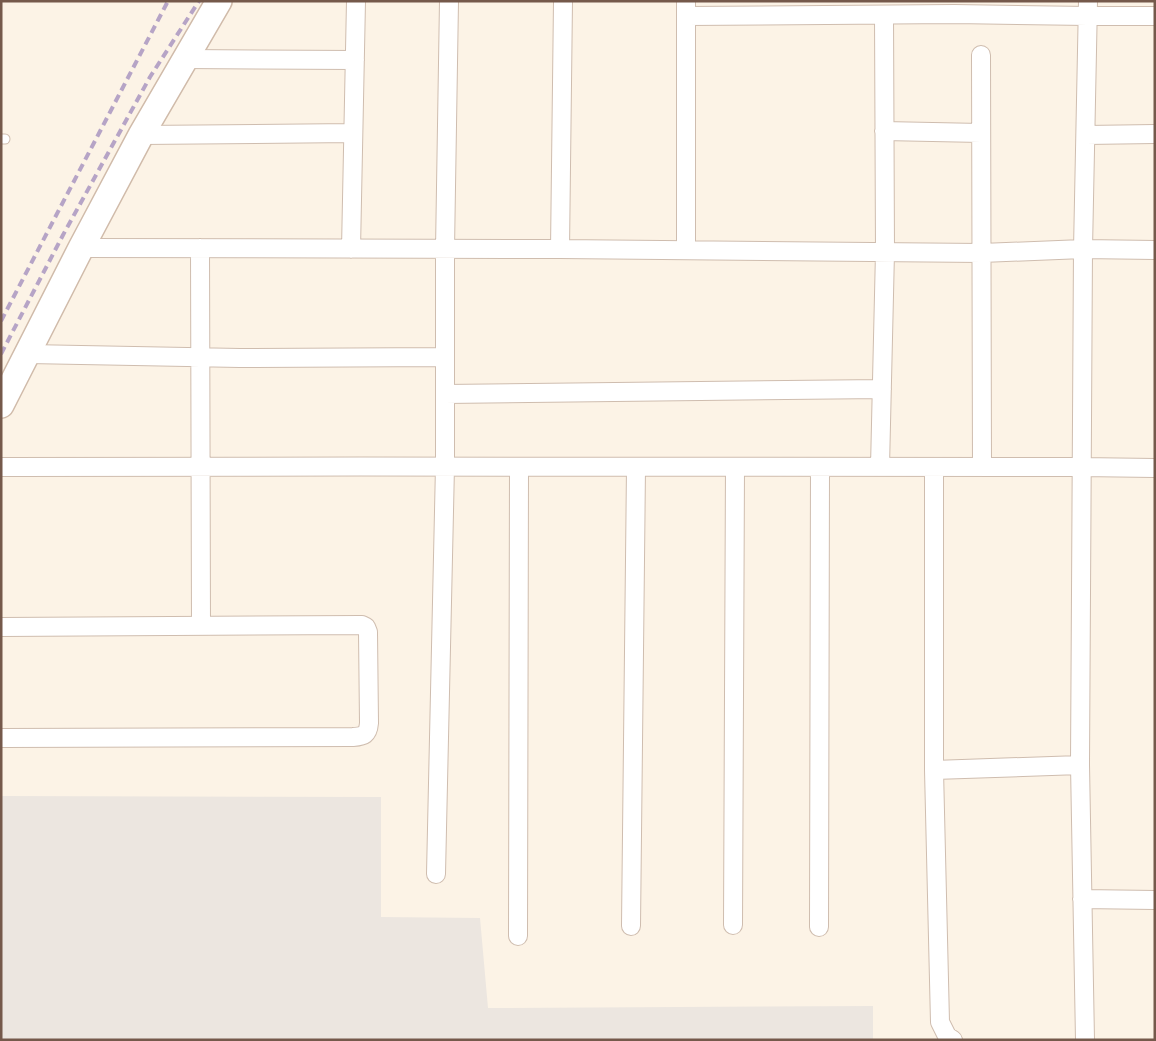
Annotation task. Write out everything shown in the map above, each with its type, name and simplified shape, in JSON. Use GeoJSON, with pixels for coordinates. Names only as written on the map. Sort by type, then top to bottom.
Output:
{"type":"FeatureCollection","features":[{"type":"Feature","properties":{"kind":"street"},"geometry":{"type":"LineString","coordinates":[[1,405],[141,135],[219,1]]}},
{"type":"Feature","properties":{"kind":"street"},"geometry":{"type":"LineString","coordinates":[[351,249],[356,1]]}},
{"type":"Feature","properties":{"kind":"street"},"geometry":{"type":"LineString","coordinates":[[436,874],[446,466],[449,1]]}},
{"type":"Feature","properties":{"kind":"street"},"geometry":{"type":"LineString","coordinates":[[560,249],[562,1]]}},
{"type":"Feature","properties":{"kind":"street"},"geometry":{"type":"LineString","coordinates":[[686,249],[686,9],[823,8],[884,15],[954,8],[1088,9],[1155,16]]}},
{"type":"Feature","properties":{"kind":"street"},"geometry":{"type":"LineString","coordinates":[[1085,1040],[1080,765],[1083,249],[1088,9]]}},
{"type":"Feature","properties":{"kind":"street"},"geometry":{"type":"LineString","coordinates":[[880,467],[885,252],[884,15]]}},
{"type":"Feature","properties":{"kind":"street"},"geometry":{"type":"LineString","coordinates":[[981,55],[982,467]]}},
{"type":"Feature","properties":{"kind":"street"},"geometry":{"type":"LineString","coordinates":[[186,59],[355,60]]}},
{"type":"Feature","properties":{"kind":"street"},"geometry":{"type":"LineString","coordinates":[[884,131],[981,133]]}},
{"type":"Feature","properties":{"kind":"street"},"geometry":{"type":"LineString","coordinates":[[141,135],[353,133]]}},
{"type":"Feature","properties":{"kind":"street"},"geometry":{"type":"LineString","coordinates":[[1086,134],[1155,134]]}},
{"type":"Feature","properties":{"kind":"street"},"geometry":{"type":"LineString","coordinates":[[81,248],[686,249],[982,253],[1083,249],[1155,250]]}},
{"type":"Feature","properties":{"kind":"street"},"geometry":{"type":"LineString","coordinates":[[200,248],[201,626]]}},
{"type":"Feature","properties":{"kind":"street"},"geometry":{"type":"LineString","coordinates":[[28,354],[250,358],[446,357]]}},
{"type":"Feature","properties":{"kind":"street"},"geometry":{"type":"LineString","coordinates":[[446,394],[882,389]]}},
{"type":"Feature","properties":{"kind":"street"},"geometry":{"type":"LineString","coordinates":[[1,467],[1155,468]]}},
{"type":"Feature","properties":{"kind":"street"},"geometry":{"type":"LineString","coordinates":[[518,936],[519,467]]}},
{"type":"Feature","properties":{"kind":"street"},"geometry":{"type":"LineString","coordinates":[[733,925],[735,467]]}},
{"type":"Feature","properties":{"kind":"street"},"geometry":{"type":"LineString","coordinates":[[819,927],[820,467]]}},
{"type":"Feature","properties":{"kind":"street"},"geometry":{"type":"LineString","coordinates":[[934,467],[934,770],[940,1022],[946,1036],[953,1040]]}},
{"type":"Feature","properties":{"kind":"street"},"geometry":{"type":"LineString","coordinates":[[631,926],[636,468]]}},
{"type":"Feature","properties":{"kind":"street"},"geometry":{"type":"LineString","coordinates":[[1,627],[362,625],[366,627],[368,632],[368,730],[360,736],[1,738]]}},
{"type":"Feature","properties":{"kind":"street"},"geometry":{"type":"LineString","coordinates":[[934,770],[1080,765]]}},
{"type":"Feature","properties":{"kind":"street"},"geometry":{"type":"LineString","coordinates":[[1082,899],[1155,900]]}},
{"type":"Feature","properties":{"kind":"shaded area"},"geometry":{"type":"Polygon","coordinates":[[[1,796],[381,797],[381,917],[480,918],[488,1008],[873,1006],[873,1040],[1,1040],[1,796]]]}},
{"type":"Feature","properties":{"kind":"railway"},"geometry":{"type":"LineString","coordinates":[[1,321],[168,1]]}},
{"type":"Feature","properties":{"kind":"railway"},"geometry":{"type":"LineString","coordinates":[[1,354],[63,235],[150,77],[199,1]]}}]}
